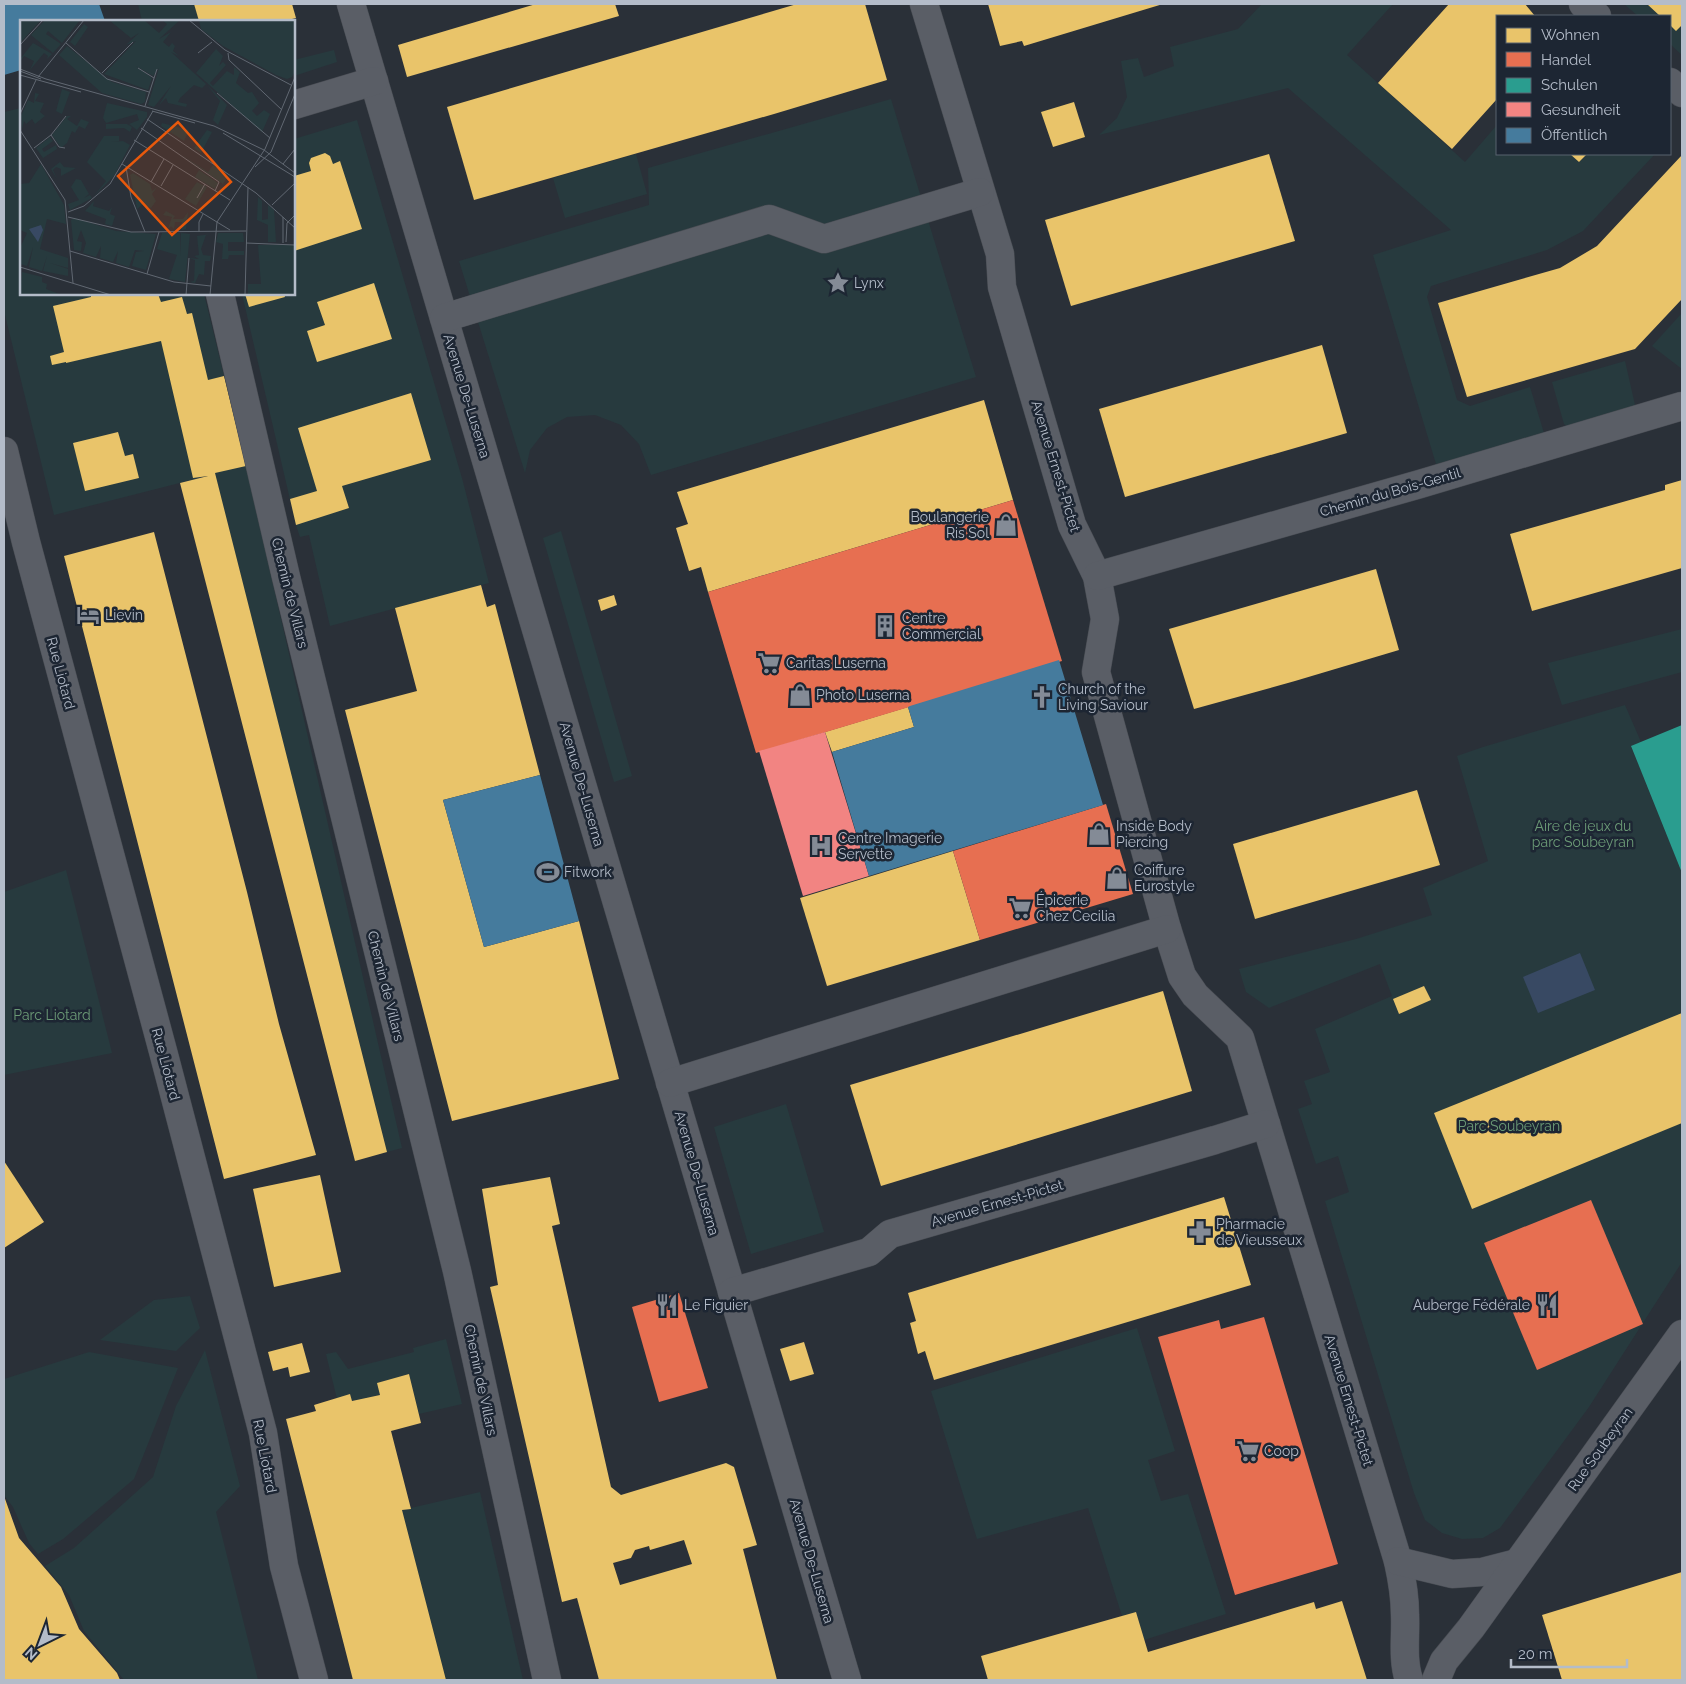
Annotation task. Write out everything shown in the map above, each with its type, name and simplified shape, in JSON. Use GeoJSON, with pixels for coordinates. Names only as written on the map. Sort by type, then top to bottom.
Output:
{"type":"FeatureCollection","features":[{"type":"Feature","properties":{"kind":"street","name":"Avenue De-Luserna"},"geometry":{"type":"LineString","coordinates":[[351,4],[847,1680]]}},
{"type":"Feature","properties":{"kind":"street","name":"Avenue Ernest-Pictet"},"geometry":{"type":"LineString","coordinates":[[924,4],[1000,254],[1002,287],[1072,525],[1097,576],[1105,619],[1096,672],[1168,929],[1182,976],[1195,995],[1240,1038],[1398,1561],[1404,1589],[1406,1673],[1409,1680]]}},
{"type":"Feature","properties":{"kind":"street"},"geometry":{"type":"LineString","coordinates":[[1583,4],[1596,15]]}},
{"type":"Feature","properties":{"kind":"street"},"geometry":{"type":"LineString","coordinates":[[295,104],[374,81]]}},
{"type":"Feature","properties":{"kind":"street"},"geometry":{"type":"LineString","coordinates":[[1671,83],[1682,93]]}},
{"type":"Feature","properties":{"kind":"street"},"geometry":{"type":"LineString","coordinates":[[444,318],[769,219],[824,239],[980,192]]}},
{"type":"Feature","properties":{"kind":"street","name":"Chemin de Villars"},"geometry":{"type":"LineString","coordinates":[[220,295],[286,577],[457,1271],[548,1680]]}},
{"type":"Feature","properties":{"kind":"street","name":"Chemin du Bois-Gentil"},"geometry":{"type":"LineString","coordinates":[[1097,576],[1420,484],[1682,406]]}},
{"type":"Feature","properties":{"kind":"street","name":"Rue Liotard"},"geometry":{"type":"LineString","coordinates":[[4,451],[31,561],[263,1433],[284,1566],[314,1680]]}},
{"type":"Feature","properties":{"kind":"street"},"geometry":{"type":"LineString","coordinates":[[670,1082],[1168,929]]}},
{"type":"Feature","properties":{"kind":"street","name":"Avenue Ernest-Pictet"},"geometry":{"type":"LineString","coordinates":[[732,1292],[869,1252],[890,1234],[1266,1124]]}},
{"type":"Feature","properties":{"kind":"street","name":"Rue Soubeyran"},"geometry":{"type":"LineString","coordinates":[[1436,1680],[1444,1661],[1471,1628],[1682,1334]]}},
{"type":"Feature","properties":{"kind":"street"},"geometry":{"type":"LineString","coordinates":[[1398,1561],[1452,1574],[1482,1572],[1517,1563]]}},
{"type":"Feature","properties":{"kind":"green space"},"geometry":{"type":"Polygon","coordinates":[[[138,4],[194,4],[199,20],[142,20],[138,4]]]}},
{"type":"Feature","properties":{"kind":"green space"},"geometry":{"type":"Polygon","coordinates":[[[1262,4],[1393,4],[1347,55],[1465,162],[1496,126],[1496,155],[1571,155],[1579,162],[1586,155],[1654,155],[1583,231],[1547,250],[1431,286],[1427,297],[1457,400],[1470,406],[1530,387],[1544,433],[1469,457],[1436,464],[1373,255],[1451,230],[1288,88],[1099,135],[1117,118],[1127,97],[1121,61],[1138,58],[1144,77],[1174,66],[1170,47],[1238,29],[1262,4]]]}},
{"type":"Feature","properties":{"kind":"green space"},"geometry":{"type":"Polygon","coordinates":[[[1624,4],[1682,4],[1682,55],[1671,45],[1671,15],[1637,15],[1624,4]]]}},
{"type":"Feature","properties":{"kind":"green space"},"geometry":{"type":"Polygon","coordinates":[[[334,50],[337,62],[295,76],[295,60],[334,50]]]}},
{"type":"Feature","properties":{"kind":"green space"},"geometry":{"type":"Polygon","coordinates":[[[891,99],[976,377],[651,475],[639,444],[621,425],[595,415],[567,417],[547,428],[530,450],[525,473],[459,261],[649,205],[648,168],[891,99]]]}},
{"type":"Feature","properties":{"kind":"green space"},"geometry":{"type":"Polygon","coordinates":[[[20,108],[20,295],[204,295],[246,466],[402,1148],[387,1152],[215,474],[54,515],[4,311],[4,112],[20,108]]]}},
{"type":"Feature","properties":{"kind":"green space"},"geometry":{"type":"Polygon","coordinates":[[[357,120],[462,478],[489,583],[330,626],[309,535],[300,537],[296,525],[242,295],[295,295],[295,139],[357,120]]]}},
{"type":"Feature","properties":{"kind":"green space"},"geometry":{"type":"Polygon","coordinates":[[[636,154],[647,194],[565,218],[553,178],[636,154]]]}},
{"type":"Feature","properties":{"kind":"green space"},"geometry":{"type":"Polygon","coordinates":[[[1682,313],[1682,369],[1652,346],[1682,313]]]}},
{"type":"Feature","properties":{"kind":"green space"},"geometry":{"type":"Polygon","coordinates":[[[1625,361],[1635,405],[1633,409],[1569,428],[1564,424],[1552,382],[1625,361]]]}},
{"type":"Feature","properties":{"kind":"green space"},"geometry":{"type":"Polygon","coordinates":[[[561,531],[632,776],[614,782],[543,538],[561,531]]]}},
{"type":"Feature","properties":{"kind":"green space"},"geometry":{"type":"Polygon","coordinates":[[[1682,629],[1682,672],[1562,705],[1548,663],[1682,629]]]}},
{"type":"Feature","properties":{"kind":"green space","name":"Parc Soubeyran"},"geometry":{"type":"Polygon","coordinates":[[[1625,705],[1641,742],[1631,747],[1682,873],[1682,1262],[1589,1407],[1500,1528],[1483,1538],[1462,1539],[1442,1533],[1425,1520],[1414,1493],[1325,1201],[1349,1192],[1338,1156],[1316,1164],[1298,1109],[1312,1104],[1304,1081],[1330,1072],[1315,1029],[1392,996],[1380,964],[1269,1008],[1246,992],[1239,969],[1356,939],[1432,915],[1423,888],[1488,861],[1457,756],[1625,705]]]}},
{"type":"Feature","properties":{"kind":"green space","name":"Parc Liotard"},"geometry":{"type":"Polygon","coordinates":[[[66,870],[112,1053],[4,1075],[4,892],[66,870]]]}},
{"type":"Feature","properties":{"kind":"green space"},"geometry":{"type":"Polygon","coordinates":[[[786,1104],[824,1232],[751,1254],[714,1127],[786,1104]]]}},
{"type":"Feature","properties":{"kind":"green space"},"geometry":{"type":"Polygon","coordinates":[[[190,1296],[200,1328],[176,1351],[100,1340],[154,1300],[190,1296]]]}},
{"type":"Feature","properties":{"kind":"green space"},"geometry":{"type":"Polygon","coordinates":[[[1137,1328],[1175,1451],[1148,1460],[1161,1501],[1188,1494],[1226,1614],[1144,1640],[1136,1612],[1122,1616],[1088,1508],[977,1539],[931,1391],[1137,1328]]]}},
{"type":"Feature","properties":{"kind":"green space"},"geometry":{"type":"Polygon","coordinates":[[[446,1339],[462,1404],[419,1414],[409,1374],[378,1383],[380,1395],[352,1401],[350,1395],[337,1399],[326,1354],[336,1352],[348,1369],[414,1352],[413,1348],[446,1339]]]}},
{"type":"Feature","properties":{"kind":"green space"},"geometry":{"type":"Polygon","coordinates":[[[205,1350],[240,1486],[216,1512],[258,1680],[124,1680],[84,1631],[69,1595],[45,1566],[74,1548],[153,1477],[176,1406],[205,1350]]]}},
{"type":"Feature","properties":{"kind":"green space"},"geometry":{"type":"Polygon","coordinates":[[[89,1352],[178,1368],[134,1479],[63,1539],[38,1554],[29,1543],[13,1507],[4,1495],[4,1379],[89,1352]]]}},
{"type":"Feature","properties":{"kind":"green space"},"geometry":{"type":"Polygon","coordinates":[[[480,1492],[523,1680],[446,1680],[402,1510],[480,1492]]]}},
{"type":"Feature","properties":{"kind":"water"},"geometry":{"type":"Polygon","coordinates":[[[1580,953],[1595,990],[1538,1013],[1523,977],[1580,953]]]}},
{"type":"Feature","properties":{"kind":"building: Wohnen"},"geometry":{"type":"Polygon","coordinates":[[[194,4],[292,4],[296,18],[288,20],[199,20],[194,4]]]}},
{"type":"Feature","properties":{"kind":"building: Wohnen"},"geometry":{"type":"Polygon","coordinates":[[[536,4],[615,4],[619,16],[407,77],[398,45],[536,4]]]}},
{"type":"Feature","properties":{"kind":"building: Wohnen"},"geometry":{"type":"Polygon","coordinates":[[[797,4],[865,4],[887,80],[474,200],[447,107],[797,4]]]}},
{"type":"Feature","properties":{"kind":"building: Wohnen"},"geometry":{"type":"Polygon","coordinates":[[[988,4],[1163,4],[1024,46],[1022,41],[1000,46],[988,4]]]}},
{"type":"Feature","properties":{"kind":"building: Wohnen"},"geometry":{"type":"Polygon","coordinates":[[[1449,4],[1525,4],[1534,15],[1496,15],[1496,100],[1452,149],[1378,83],[1449,4]]]}},
{"type":"Feature","properties":{"kind":"building: Wohnen"},"geometry":{"type":"Polygon","coordinates":[[[1647,4],[1682,4],[1682,25],[1676,31],[1671,26],[1671,15],[1659,15],[1647,4]]]}},
{"type":"Feature","properties":{"kind":"building: Wohnen"},"geometry":{"type":"Polygon","coordinates":[[[1074,102],[1085,137],[1053,147],[1041,112],[1074,102]]]}},
{"type":"Feature","properties":{"kind":"building: Wohnen"},"geometry":{"type":"Polygon","coordinates":[[[325,153],[330,156],[333,164],[340,161],[362,229],[295,251],[295,176],[311,171],[309,163],[311,158],[325,153]]]}},
{"type":"Feature","properties":{"kind":"building: Wohnen"},"geometry":{"type":"Polygon","coordinates":[[[1269,154],[1295,241],[1071,306],[1045,220],[1269,154]]]}},
{"type":"Feature","properties":{"kind":"building: Wohnen"},"geometry":{"type":"Polygon","coordinates":[[[1571,155],[1586,155],[1579,162],[1571,155]]]}},
{"type":"Feature","properties":{"kind":"building: Wohnen"},"geometry":{"type":"Polygon","coordinates":[[[1682,155],[1682,299],[1635,349],[1467,397],[1438,303],[1560,268],[1597,246],[1682,155]]]}},
{"type":"Feature","properties":{"kind":"building: Wohnen"},"geometry":{"type":"Polygon","coordinates":[[[374,283],[392,339],[317,362],[307,331],[325,325],[317,302],[374,283]]]}},
{"type":"Feature","properties":{"kind":"building: Wohnen"},"geometry":{"type":"Polygon","coordinates":[[[91,295],[158,295],[161,302],[182,297],[187,314],[192,313],[208,380],[224,376],[246,466],[215,473],[387,1152],[355,1161],[180,483],[208,476],[193,478],[161,341],[52,365],[50,356],[64,352],[53,306],[91,297],[91,295]]]}},
{"type":"Feature","properties":{"kind":"building: Wohnen"},"geometry":{"type":"Polygon","coordinates":[[[245,295],[284,295],[285,297],[249,307],[245,295]]]}},
{"type":"Feature","properties":{"kind":"building: Wohnen"},"geometry":{"type":"Polygon","coordinates":[[[1322,345],[1347,433],[1125,497],[1099,409],[1322,345]]]}},
{"type":"Feature","properties":{"kind":"building: Wohnen"},"geometry":{"type":"Polygon","coordinates":[[[411,393],[431,460],[342,486],[349,508],[296,525],[290,499],[317,491],[298,428],[411,393]]]}},
{"type":"Feature","properties":{"kind":"building: Wohnen"},"geometry":{"type":"Polygon","coordinates":[[[984,400],[1013,500],[708,592],[701,567],[689,571],[676,528],[688,524],[677,492],[984,400]]]}},
{"type":"Feature","properties":{"kind":"building: Wohnen"},"geometry":{"type":"Polygon","coordinates":[[[118,432],[125,456],[133,454],[139,478],[85,491],[73,443],[118,432]]]}},
{"type":"Feature","properties":{"kind":"building: Wohnen"},"geometry":{"type":"Polygon","coordinates":[[[1682,480],[1682,568],[1532,611],[1510,534],[1665,490],[1665,485],[1682,480]]]}},
{"type":"Feature","properties":{"kind":"building: Wohnen"},"geometry":{"type":"Polygon","coordinates":[[[154,532],[279,1024],[316,1155],[224,1179],[64,556],[154,532]]]}},
{"type":"Feature","properties":{"kind":"building: Wohnen"},"geometry":{"type":"Polygon","coordinates":[[[1376,569],[1399,650],[1194,709],[1169,629],[1376,569]]]}},
{"type":"Feature","properties":{"kind":"building: Wohnen"},"geometry":{"type":"Polygon","coordinates":[[[481,585],[487,607],[495,604],[540,775],[443,800],[484,947],[579,921],[619,1079],[452,1121],[345,710],[417,691],[395,608],[481,585]]]}},
{"type":"Feature","properties":{"kind":"building: Wohnen"},"geometry":{"type":"Polygon","coordinates":[[[614,595],[617,605],[601,611],[598,600],[614,595]]]}},
{"type":"Feature","properties":{"kind":"building: Wohnen"},"geometry":{"type":"Polygon","coordinates":[[[908,707],[914,727],[832,752],[825,732],[908,707]]]}},
{"type":"Feature","properties":{"kind":"building: Wohnen"},"geometry":{"type":"Polygon","coordinates":[[[1417,790],[1440,865],[1255,919],[1233,844],[1417,790]]]}},
{"type":"Feature","properties":{"kind":"building: Wohnen"},"geometry":{"type":"Polygon","coordinates":[[[953,851],[980,940],[827,986],[800,898],[953,851]]]}},
{"type":"Feature","properties":{"kind":"building: Wohnen"},"geometry":{"type":"Polygon","coordinates":[[[1424,986],[1431,1000],[1399,1014],[1393,999],[1424,986]]]}},
{"type":"Feature","properties":{"kind":"building: Wohnen"},"geometry":{"type":"Polygon","coordinates":[[[1163,991],[1192,1091],[881,1186],[850,1085],[1163,991]]]}},
{"type":"Feature","properties":{"kind":"building: Wohnen"},"geometry":{"type":"Polygon","coordinates":[[[1682,1013],[1682,1123],[1472,1209],[1434,1113],[1682,1013]]]}},
{"type":"Feature","properties":{"kind":"building: Wohnen"},"geometry":{"type":"Polygon","coordinates":[[[4,1161],[44,1222],[4,1248],[4,1161]]]}},
{"type":"Feature","properties":{"kind":"building: Wohnen"},"geometry":{"type":"Polygon","coordinates":[[[320,1175],[341,1272],[274,1287],[253,1189],[320,1175]]]}},
{"type":"Feature","properties":{"kind":"building: Wohnen"},"geometry":{"type":"Polygon","coordinates":[[[550,1177],[560,1224],[552,1226],[611,1487],[621,1495],[726,1463],[734,1467],[757,1545],[743,1549],[777,1680],[599,1680],[577,1598],[562,1602],[490,1287],[498,1285],[482,1189],[550,1177]],[[684,1540],[650,1550],[649,1546],[635,1550],[631,1558],[613,1563],[620,1585],[692,1564],[684,1540]]]}},
{"type":"Feature","properties":{"kind":"building: Wohnen"},"geometry":{"type":"Polygon","coordinates":[[[1224,1197],[1251,1285],[934,1380],[925,1351],[918,1354],[910,1323],[916,1321],[908,1293],[1224,1197]]]}},
{"type":"Feature","properties":{"kind":"building: Wohnen"},"geometry":{"type":"Polygon","coordinates":[[[804,1342],[814,1374],[790,1381],[780,1349],[804,1342]]]}},
{"type":"Feature","properties":{"kind":"building: Wohnen"},"geometry":{"type":"Polygon","coordinates":[[[302,1343],[310,1372],[290,1377],[288,1367],[273,1371],[268,1352],[302,1343]]]}},
{"type":"Feature","properties":{"kind":"building: Wohnen"},"geometry":{"type":"Polygon","coordinates":[[[409,1374],[421,1423],[391,1431],[411,1509],[402,1510],[446,1680],[353,1680],[286,1419],[316,1411],[314,1405],[350,1394],[352,1401],[380,1395],[377,1383],[409,1374]]]}},
{"type":"Feature","properties":{"kind":"building: Wohnen"},"geometry":{"type":"Polygon","coordinates":[[[4,1496],[19,1538],[61,1587],[79,1629],[117,1673],[120,1680],[4,1680],[4,1496]]]}},
{"type":"Feature","properties":{"kind":"building: Wohnen"},"geometry":{"type":"Polygon","coordinates":[[[1682,1572],[1682,1680],[1562,1680],[1542,1615],[1682,1572]]]}},
{"type":"Feature","properties":{"kind":"building: Wohnen"},"geometry":{"type":"Polygon","coordinates":[[[1342,1601],[1367,1680],[988,1680],[981,1656],[1136,1612],[1148,1652],[1314,1602],[1316,1609],[1342,1601]]]}},
{"type":"Feature","properties":{"kind":"building: Handel","name":"Centre Commercial"},"geometry":{"type":"Polygon","coordinates":[[[1013,500],[1062,661],[756,753],[708,592],[1013,500]]]}},
{"type":"Feature","properties":{"kind":"building: Handel"},"geometry":{"type":"Polygon","coordinates":[[[1106,804],[1133,894],[980,940],[953,851],[1106,804]]]}},
{"type":"Feature","properties":{"kind":"building: Handel"},"geometry":{"type":"Polygon","coordinates":[[[1591,1200],[1643,1324],[1537,1370],[1484,1243],[1591,1200]]]}},
{"type":"Feature","properties":{"kind":"building: Handel"},"geometry":{"type":"Polygon","coordinates":[[[679,1293],[708,1388],[659,1402],[632,1307],[679,1293]]]}},
{"type":"Feature","properties":{"kind":"building: Handel","name":"Coop"},"geometry":{"type":"Polygon","coordinates":[[[1264,1317],[1338,1564],[1235,1595],[1158,1337],[1219,1320],[1221,1329],[1264,1317]]]}},
{"type":"Feature","properties":{"kind":"building: Schulen"},"geometry":{"type":"Polygon","coordinates":[[[1682,725],[1682,873],[1631,746],[1682,725]]]}},
{"type":"Feature","properties":{"kind":"building: Gesundheit"},"geometry":{"type":"Polygon","coordinates":[[[825,732],[869,876],[803,896],[759,751],[825,732]]]}},
{"type":"Feature","properties":{"kind":"building: Öffentlich"},"geometry":{"type":"Polygon","coordinates":[[[4,4],[99,4],[105,20],[20,20],[20,70],[4,75],[4,4]]]}},
{"type":"Feature","properties":{"kind":"building: Öffentlich"},"geometry":{"type":"Polygon","coordinates":[[[1059,660],[1103,805],[869,876],[832,752],[914,727],[908,707],[910,706],[1059,660]]]}},
{"type":"Feature","properties":{"kind":"building: Öffentlich"},"geometry":{"type":"Polygon","coordinates":[[[540,775],[579,921],[484,947],[443,800],[540,775]]]}},
{"type":"Feature","properties":{"kind":"place","name":"Lynx"},"geometry":{"type":"Point","coordinates":[838,283]}},
{"type":"Feature","properties":{"kind":"place","name":"Boulangerie Ris Sol"},"geometry":{"type":"Point","coordinates":[1006,525]}},
{"type":"Feature","properties":{"kind":"place","name":"Lievin"},"geometry":{"type":"Point","coordinates":[88,615]}},
{"type":"Feature","properties":{"kind":"place","name":"Centre Commercial"},"geometry":{"type":"Point","coordinates":[885,626]}},
{"type":"Feature","properties":{"kind":"place","name":"Caritas Luserna"},"geometry":{"type":"Point","coordinates":[769,663]}},
{"type":"Feature","properties":{"kind":"place","name":"Photo Luserna"},"geometry":{"type":"Point","coordinates":[800,695]}},
{"type":"Feature","properties":{"kind":"place","name":"Church of the Living Saviour"},"geometry":{"type":"Point","coordinates":[1042,697]}},
{"type":"Feature","properties":{"kind":"place","name":"Inside Body Piercing"},"geometry":{"type":"Point","coordinates":[1099,834]}},
{"type":"Feature","properties":{"kind":"place","name":"Centre Imagerie Servette"},"geometry":{"type":"Point","coordinates":[821,846]}},
{"type":"Feature","properties":{"kind":"place","name":"Fitwork"},"geometry":{"type":"Point","coordinates":[548,872]}},
{"type":"Feature","properties":{"kind":"place","name":"Coiffure Eurostyle"},"geometry":{"type":"Point","coordinates":[1117,878]}},
{"type":"Feature","properties":{"kind":"place","name":"Épicerie Chez Cecilia"},"geometry":{"type":"Point","coordinates":[1020,908]}},
{"type":"Feature","properties":{"kind":"place","name":"Pharmacie de Vieusseux"},"geometry":{"type":"Point","coordinates":[1200,1232]}},
{"type":"Feature","properties":{"kind":"place","name":"Le Figuier"},"geometry":{"type":"Point","coordinates":[667,1305]}},
{"type":"Feature","properties":{"kind":"place","name":"Auberge Fédérale"},"geometry":{"type":"Point","coordinates":[1547,1305]}},
{"type":"Feature","properties":{"kind":"place","name":"Coop"},"geometry":{"type":"Point","coordinates":[1248,1451]}},
{"type":"Feature","properties":{"kind":"park label","name":"Aire de jeux du parc Soubeyran"},"geometry":{"type":"Point","coordinates":[1583,834]}}]}
